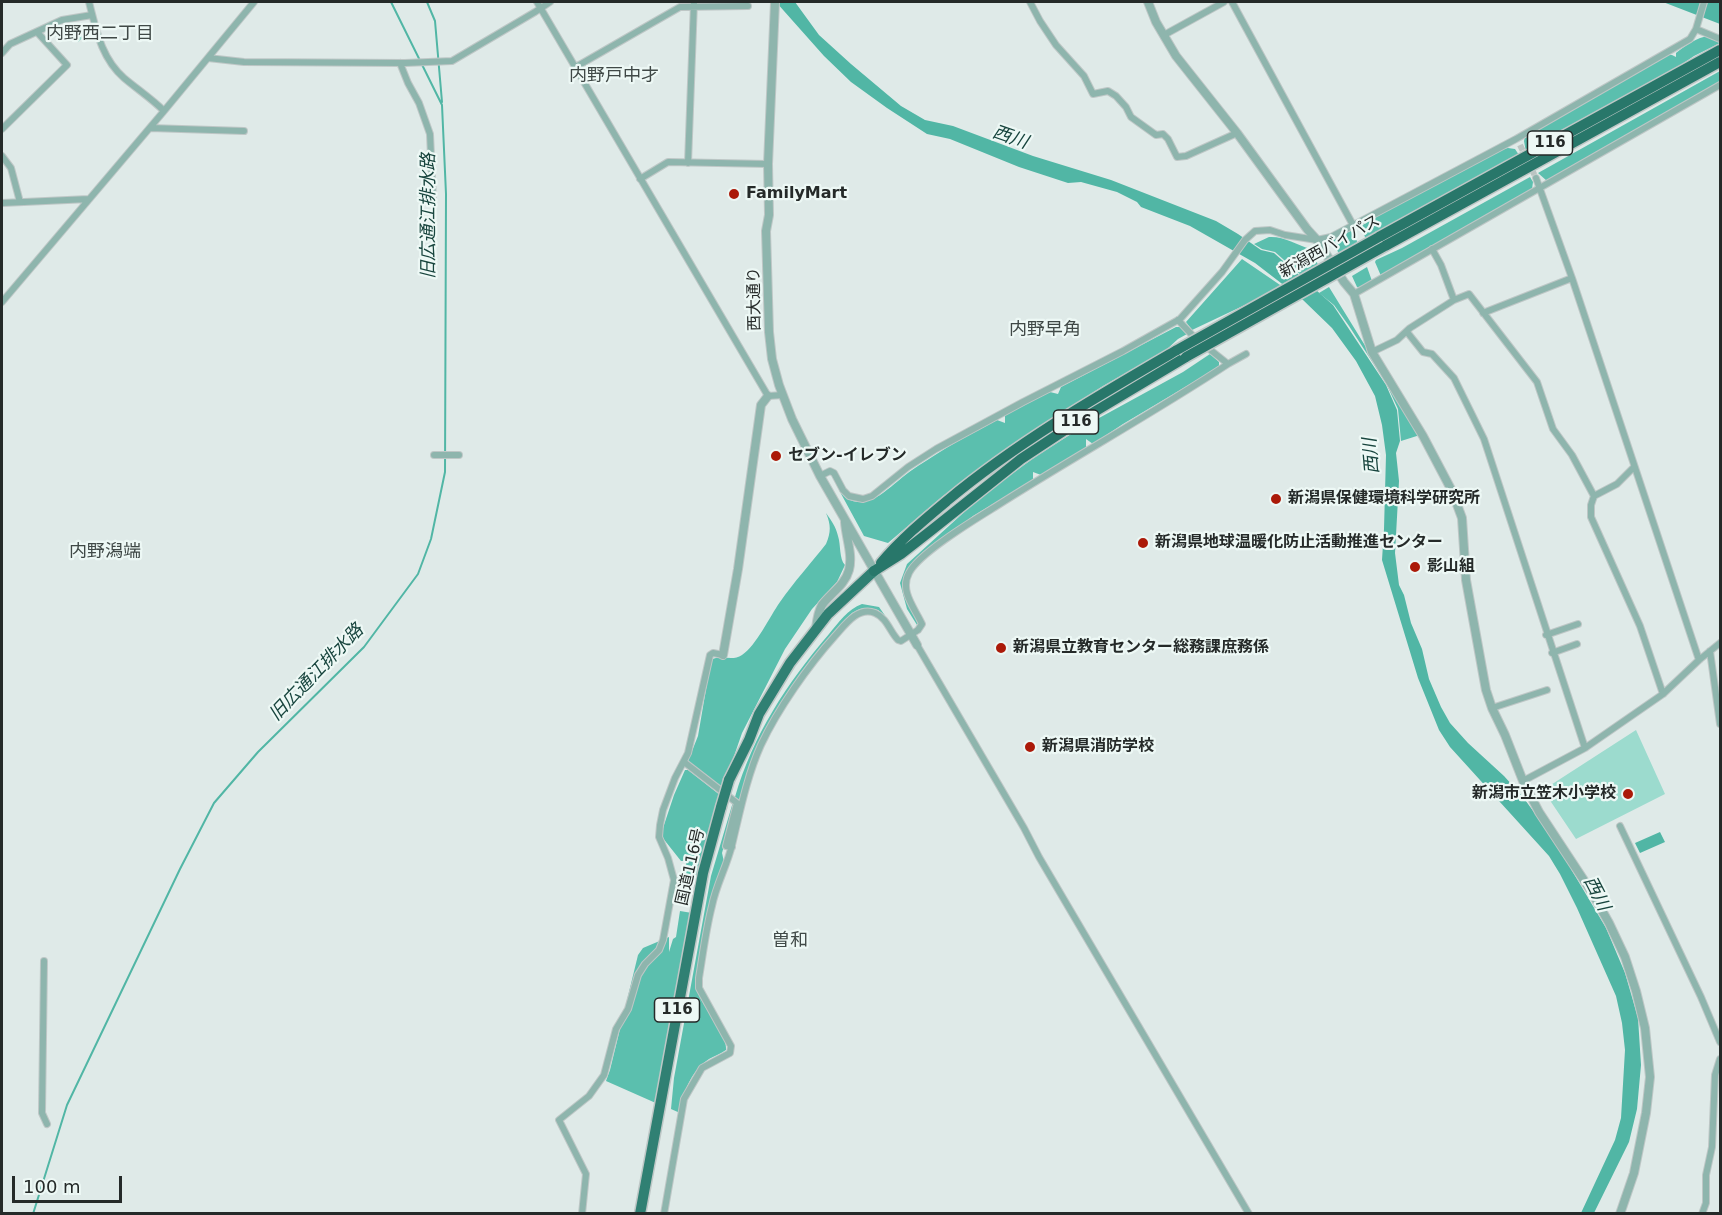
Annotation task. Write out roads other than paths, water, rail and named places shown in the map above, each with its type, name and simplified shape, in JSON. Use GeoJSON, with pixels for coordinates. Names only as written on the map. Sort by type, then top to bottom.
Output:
{"type":"FeatureCollection","features":[{"type":"Feature","properties":{"kind":"highway","name":"新潟西バイパス"},"geometry":{"type":"LineString","coordinates":[[874,572],[901,554],[1021,459],[1074,424],[1382,242],[1720,50]]}},
{"type":"Feature","properties":{"kind":"highway","name":"新潟西バイパス"},"geometry":{"type":"LineString","coordinates":[[874,572],[896,545],[964,487],[1068,414],[1177,350],[1720,62]]}},
{"type":"Feature","properties":{"kind":"highway","name":"国道116号"},"geometry":{"type":"LineString","coordinates":[[640,1214],[703,873],[729,780],[759,714],[790,663],[828,614],[874,572]]}},
{"type":"Feature","properties":{"kind":"street"},"geometry":{"type":"LineString","coordinates":[[89,2],[95,29],[103,50],[113,66],[164,111]]}},
{"type":"Feature","properties":{"kind":"street"},"geometry":{"type":"LineString","coordinates":[[2,302],[254,2]]}},
{"type":"Feature","properties":{"kind":"street"},"geometry":{"type":"LineString","coordinates":[[208,58],[244,62],[452,61],[526,18],[538,4],[550,2]]}},
{"type":"Feature","properties":{"kind":"street","name":"西大通り"},"geometry":{"type":"LineString","coordinates":[[775,2],[768,164],[769,214],[766,231],[769,332],[774,370],[792,419],[820,476],[917,645]]}},
{"type":"Feature","properties":{"kind":"street"},"geometry":{"type":"LineString","coordinates":[[1030,2],[1056,45],[1084,76],[1093,94],[1108,91],[1116,96],[1126,106],[1131,117],[1156,135],[1163,135],[1168,139],[1177,157],[1186,156],[1237,133]]}},
{"type":"Feature","properties":{"kind":"street"},"geometry":{"type":"LineString","coordinates":[[1148,2],[1156,22],[1176,56],[1237,133],[1317,240],[1354,294],[1372,352],[1424,436],[1452,491],[1462,518],[1466,580],[1486,690],[1492,708],[1523,781],[1539,812],[1591,891],[1609,923],[1625,957],[1645,1028],[1650,1077],[1647,1113],[1634,1173],[1620,1214]]}},
{"type":"Feature","properties":{"kind":"street"},"geometry":{"type":"LineString","coordinates":[[1164,35],[1224,2]]}},
{"type":"Feature","properties":{"kind":"street"},"geometry":{"type":"LineString","coordinates":[[1232,2],[1353,225]]}},
{"type":"Feature","properties":{"kind":"street"},"geometry":{"type":"LineString","coordinates":[[820,476],[830,471],[834,473],[849,496],[863,499],[872,496],[908,467],[936,449],[1178,320],[1193,306],[1245,240],[1255,231],[1270,230],[1317,240],[1331,237],[1518,142],[1690,39],[1704,2]]}},
{"type":"Feature","properties":{"kind":"street"},"geometry":{"type":"LineString","coordinates":[[538,4],[768,396]]}},
{"type":"Feature","properties":{"kind":"street"},"geometry":{"type":"LineString","coordinates":[[574,68],[680,7],[694,4],[748,6]]}},
{"type":"Feature","properties":{"kind":"street"},"geometry":{"type":"LineString","coordinates":[[688,163],[694,4]]}},
{"type":"Feature","properties":{"kind":"street"},"geometry":{"type":"LineString","coordinates":[[2,54],[10,44],[62,20],[92,15]]}},
{"type":"Feature","properties":{"kind":"street"},"geometry":{"type":"LineString","coordinates":[[1696,26],[1720,39]]}},
{"type":"Feature","properties":{"kind":"street"},"geometry":{"type":"LineString","coordinates":[[2,129],[67,65],[37,32]]}},
{"type":"Feature","properties":{"kind":"street"},"geometry":{"type":"LineString","coordinates":[[402,63],[430,134],[433,200]]}},
{"type":"Feature","properties":{"kind":"street"},"geometry":{"type":"LineString","coordinates":[[1354,294],[1720,85]]}},
{"type":"Feature","properties":{"kind":"street"},"geometry":{"type":"LineString","coordinates":[[150,128],[244,131]]}},
{"type":"Feature","properties":{"kind":"street"},"geometry":{"type":"LineString","coordinates":[[2,156],[11,168],[20,202]]}},
{"type":"Feature","properties":{"kind":"street"},"geometry":{"type":"LineString","coordinates":[[640,179],[668,162],[768,164]]}},
{"type":"Feature","properties":{"kind":"street"},"geometry":{"type":"LineString","coordinates":[[1536,178],[1572,278],[1699,660]]}},
{"type":"Feature","properties":{"kind":"street"},"geometry":{"type":"LineString","coordinates":[[2,203],[89,199]]}},
{"type":"Feature","properties":{"kind":"street"},"geometry":{"type":"LineString","coordinates":[[1432,249],[1441,265],[1454,300]]}},
{"type":"Feature","properties":{"kind":"street"},"geometry":{"type":"LineString","coordinates":[[1483,313],[1572,278]]}},
{"type":"Feature","properties":{"kind":"street"},"geometry":{"type":"LineString","coordinates":[[1372,352],[1397,340],[1454,300],[1469,294],[1537,382],[1553,429],[1572,454],[1594,495],[1591,517],[1640,626],[1663,694]]}},
{"type":"Feature","properties":{"kind":"street"},"geometry":{"type":"LineString","coordinates":[[1178,320],[1193,336],[1228,364]]}},
{"type":"Feature","properties":{"kind":"street"},"geometry":{"type":"LineString","coordinates":[[1407,332],[1423,352],[1432,354],[1454,378],[1484,439],[1584,748]]}},
{"type":"Feature","properties":{"kind":"street"},"geometry":{"type":"LineString","coordinates":[[664,1214],[684,1099],[702,1068],[730,1053],[731,1046],[699,988],[712,905],[732,847],[754,764],[762,744],[790,695],[812,664],[858,613],[867,611],[876,613],[883,618],[900,641],[918,630],[921,624],[906,594],[908,575],[914,565],[943,541],[981,515],[1246,354]]}},
{"type":"Feature","properties":{"kind":"street"},"geometry":{"type":"LineString","coordinates":[[582,1214],[586,1174],[559,1120],[589,1096],[604,1076],[616,1029],[628,1009],[638,975],[659,950],[663,940],[674,884],[668,858],[659,837],[663,810],[675,778],[684,762],[693,733],[710,656],[713,653],[723,655],[738,569],[761,405],[768,396],[783,395]]}},
{"type":"Feature","properties":{"kind":"street"},"geometry":{"type":"LineString","coordinates":[[434,455],[459,455]]}},
{"type":"Feature","properties":{"kind":"street"},"geometry":{"type":"LineString","coordinates":[[1594,495],[1617,484],[1634,467]]}},
{"type":"Feature","properties":{"kind":"street"},"geometry":{"type":"LineString","coordinates":[[816,629],[817,616],[822,605],[839,587],[849,571],[850,554],[845,520]]}},
{"type":"Feature","properties":{"kind":"street"},"geometry":{"type":"LineString","coordinates":[[1546,635],[1578,624]]}},
{"type":"Feature","properties":{"kind":"street"},"geometry":{"type":"LineString","coordinates":[[1523,781],[1584,748],[1663,694],[1720,643]]}},
{"type":"Feature","properties":{"kind":"street"},"geometry":{"type":"LineString","coordinates":[[1552,653],[1577,644]]}},
{"type":"Feature","properties":{"kind":"street"},"geometry":{"type":"LineString","coordinates":[[917,645],[1249,1214]]}},
{"type":"Feature","properties":{"kind":"street"},"geometry":{"type":"LineString","coordinates":[[1710,651],[1720,724]]}},
{"type":"Feature","properties":{"kind":"street"},"geometry":{"type":"LineString","coordinates":[[1492,708],[1547,690]]}},
{"type":"Feature","properties":{"kind":"street"},"geometry":{"type":"LineString","coordinates":[[684,762],[736,803],[726,846],[732,847]]}},
{"type":"Feature","properties":{"kind":"street"},"geometry":{"type":"LineString","coordinates":[[1620,826],[1701,996],[1720,1042]]}},
{"type":"Feature","properties":{"kind":"street"},"geometry":{"type":"LineString","coordinates":[[44,961],[42,1113],[46,1124]]}},
{"type":"Feature","properties":{"kind":"street"},"geometry":{"type":"LineString","coordinates":[[1702,1214],[1706,1203],[1706,1176],[1712,1147],[1715,1075],[1720,1059]]}},
{"type":"Feature","properties":{"kind":"waterway","name":"旧広通江排水路"},"geometry":{"type":"LineString","coordinates":[[33,1214],[67,1105],[214,803],[258,752],[364,647],[418,574],[431,539],[445,472],[446,194],[442,105],[391,2]]}},
{"type":"Feature","properties":{"kind":"waterway","name":"旧広通江排水路"},"geometry":{"type":"LineString","coordinates":[[427,2],[435,21],[442,102]]}},
{"type":"Feature","properties":{"kind":"tunnel"},"geometry":{"type":"LineString","coordinates":[[1520,145],[1536,178]]}},
{"type":"Feature","properties":{"kind":"place","name":"FamilyMart"},"geometry":{"type":"Point","coordinates":[734,194]}},
{"type":"Feature","properties":{"kind":"place","name":"セブン-イレブン"},"geometry":{"type":"Point","coordinates":[776,456]}},
{"type":"Feature","properties":{"kind":"place","name":"新潟県保健環境科学研究所"},"geometry":{"type":"Point","coordinates":[1276,499]}},
{"type":"Feature","properties":{"kind":"place","name":"新潟県地球温暖化防止活動推進センター"},"geometry":{"type":"Point","coordinates":[1143,543]}},
{"type":"Feature","properties":{"kind":"place","name":"影山組"},"geometry":{"type":"Point","coordinates":[1415,567]}},
{"type":"Feature","properties":{"kind":"place","name":"新潟県立教育センター総務課庶務係"},"geometry":{"type":"Point","coordinates":[1001,648]}},
{"type":"Feature","properties":{"kind":"place","name":"新潟県消防学校"},"geometry":{"type":"Point","coordinates":[1030,747]}},
{"type":"Feature","properties":{"kind":"place","name":"新潟市立笠木小学校"},"geometry":{"type":"Point","coordinates":[1628,794]}},
{"type":"Feature","properties":{"kind":"district","name":"内野西二丁目"},"geometry":{"type":"Point","coordinates":[100,34]}},
{"type":"Feature","properties":{"kind":"district","name":"内野戸中才"},"geometry":{"type":"Point","coordinates":[614,76]}},
{"type":"Feature","properties":{"kind":"district","name":"内野早角"},"geometry":{"type":"Point","coordinates":[1045,330]}},
{"type":"Feature","properties":{"kind":"district","name":"内野潟端"},"geometry":{"type":"Point","coordinates":[105,552]}},
{"type":"Feature","properties":{"kind":"district","name":"曽和"},"geometry":{"type":"Point","coordinates":[790,941]}},
{"type":"Feature","properties":{"kind":"water label","name":"西川"},"geometry":{"type":"Point","coordinates":[1010,138]}},
{"type":"Feature","properties":{"kind":"water label","name":"西川"},"geometry":{"type":"Point","coordinates":[1372,456]}},
{"type":"Feature","properties":{"kind":"water label","name":"西川"},"geometry":{"type":"Point","coordinates":[1596,894]}}]}
